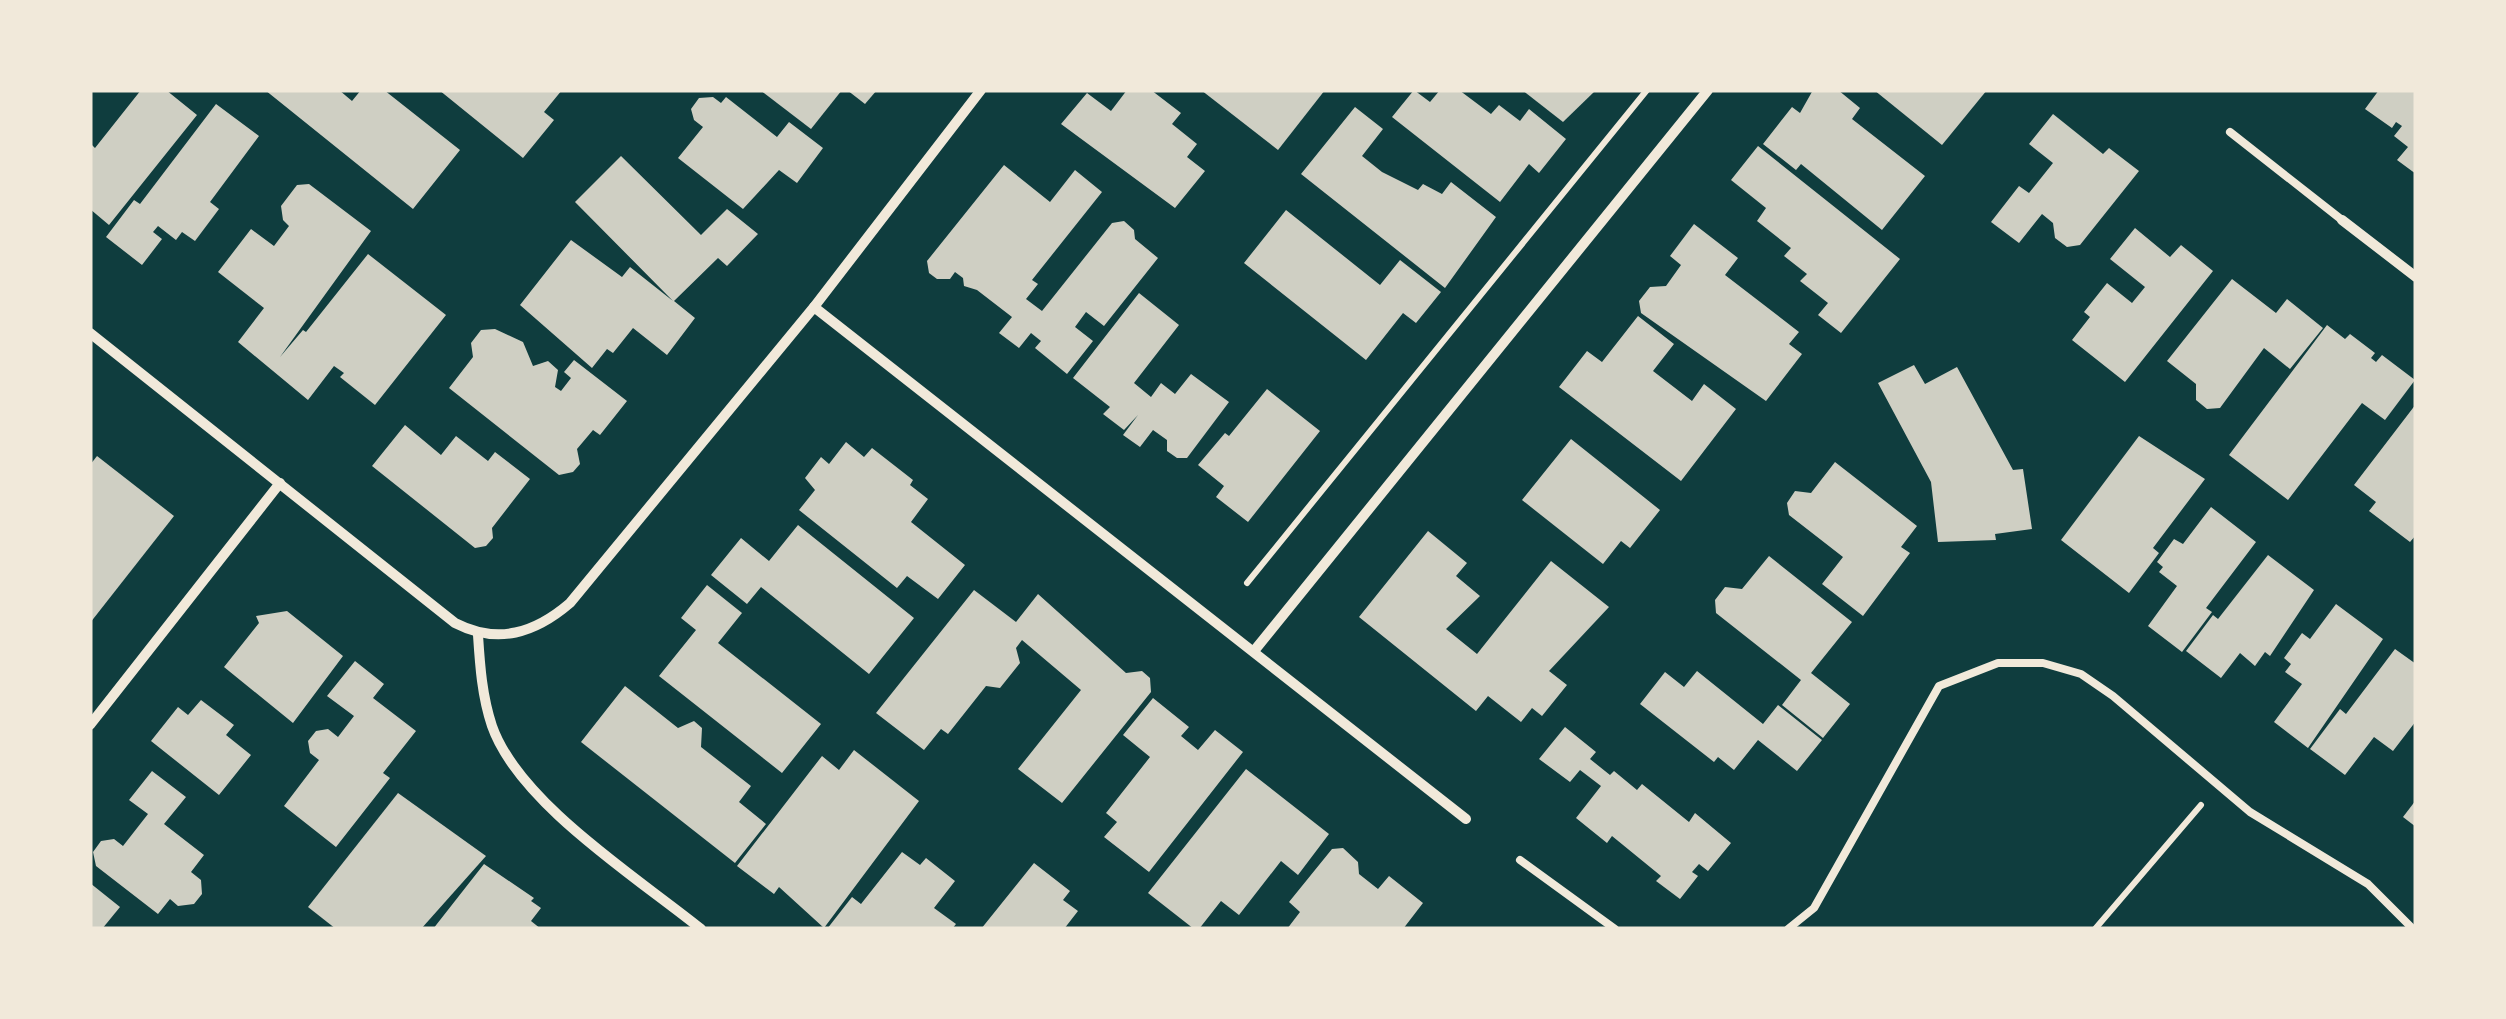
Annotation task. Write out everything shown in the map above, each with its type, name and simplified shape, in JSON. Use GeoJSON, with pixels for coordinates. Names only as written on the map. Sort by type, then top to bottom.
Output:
{"type":"FeatureCollection","features":[{"type":"Feature","properties":{"kind":"street"},"geometry":{"type":"LineString","coordinates":[[90,333],[455,623],[478,634],[526,630],[549,621],[570,603],[814,306],[981,90]]}},
{"type":"Feature","properties":{"kind":"street"},"geometry":{"type":"LineString","coordinates":[[1254,651],[1708,90]]}},
{"type":"Feature","properties":{"kind":"street"},"geometry":{"type":"LineString","coordinates":[[2342,220],[2416,277]]}},
{"type":"Feature","properties":{"kind":"street"},"geometry":{"type":"LineString","coordinates":[[814,306],[1466,819]]}},
{"type":"Feature","properties":{"kind":"street"},"geometry":{"type":"LineString","coordinates":[[90,726],[280,483]]}},
{"type":"Feature","properties":{"kind":"street"},"geometry":{"type":"LineString","coordinates":[[478,634],[483,694],[494,730],[521,778],[554,810],[701,929]]}},
{"type":"Feature","properties":{"kind":"lane"},"geometry":{"type":"LineString","coordinates":[[2230,132],[2342,220]]}},
{"type":"Feature","properties":{"kind":"lane"},"geometry":{"type":"LineString","coordinates":[[1788,929],[1814,908],[1939,686],[1998,662],[2043,663],[2082,674],[2250,812],[2368,884],[2414,929]]}},
{"type":"Feature","properties":{"kind":"lane"},"geometry":{"type":"LineString","coordinates":[[1520,860],[1615,929]]}},
{"type":"Feature","properties":{"kind":"path"},"geometry":{"type":"LineString","coordinates":[[1247,583],[1647,90]]}},
{"type":"Feature","properties":{"kind":"path"},"geometry":{"type":"LineString","coordinates":[[2094,929],[2217,786]]}},
{"type":"Feature","properties":{"kind":"building"},"geometry":{"type":"Polygon","coordinates":[[[141,90],[166,90],[197,115],[109,225],[90,209],[90,143],[95,148],[141,90]]]}},
{"type":"Feature","properties":{"kind":"building"},"geometry":{"type":"Polygon","coordinates":[[[265,90],[339,90],[352,101],[361,90],[384,90],[460,150],[413,209],[265,90]]]}},
{"type":"Feature","properties":{"kind":"building"},"geometry":{"type":"Polygon","coordinates":[[[439,90],[562,90],[544,112],[554,120],[523,158],[439,90]]]}},
{"type":"Feature","properties":{"kind":"building"},"geometry":{"type":"Polygon","coordinates":[[[760,90],[842,90],[811,129],[760,90]]]}},
{"type":"Feature","properties":{"kind":"building"},"geometry":{"type":"Polygon","coordinates":[[[847,90],[877,90],[865,104],[847,90]]]}},
{"type":"Feature","properties":{"kind":"building"},"geometry":{"type":"Polygon","coordinates":[[[1127,90],[1151,90],[1181,113],[1172,124],[1197,144],[1187,157],[1205,171],[1175,208],[1061,124],[1087,93],[1111,111],[1127,90]]]}},
{"type":"Feature","properties":{"kind":"building"},"geometry":{"type":"Polygon","coordinates":[[[1201,90],[1325,90],[1278,150],[1201,90]]]}},
{"type":"Feature","properties":{"kind":"building"},"geometry":{"type":"Polygon","coordinates":[[[1414,90],[1430,102],[1440,90],[1459,90],[1491,114],[1499,105],[1520,121],[1529,109],[1566,139],[1539,173],[1529,164],[1500,202],[1392,117],[1414,90]]]}},
{"type":"Feature","properties":{"kind":"building"},"geometry":{"type":"Polygon","coordinates":[[[1522,90],[1596,90],[1563,122],[1522,90]]]}},
{"type":"Feature","properties":{"kind":"building"},"geometry":{"type":"Polygon","coordinates":[[[1813,90],[1838,90],[1860,108],[1852,119],[1925,176],[1882,230],[1801,164],[1796,170],[1763,144],[1792,107],[1800,113],[1813,90]]]}},
{"type":"Feature","properties":{"kind":"building"},"geometry":{"type":"Polygon","coordinates":[[[1874,90],[1987,90],[1942,145],[1874,90]]]}},
{"type":"Feature","properties":{"kind":"building"},"geometry":{"type":"Polygon","coordinates":[[[2379,90],[2416,90],[2416,174],[2397,160],[2408,147],[2394,136],[2402,126],[2396,122],[2392,128],[2365,109],[2379,90]]]}},
{"type":"Feature","properties":{"kind":"building"},"geometry":{"type":"Polygon","coordinates":[[[713,97],[721,103],[726,97],[777,137],[789,122],[823,148],[797,183],[779,170],[743,209],[678,158],[703,127],[694,120],[691,109],[699,98],[713,97]]]}},
{"type":"Feature","properties":{"kind":"building"},"geometry":{"type":"Polygon","coordinates":[[[216,104],[259,136],[210,202],[219,209],[195,241],[182,232],[176,240],[158,226],[153,232],[162,239],[142,265],[106,237],[134,200],[140,204],[216,104]]]}},
{"type":"Feature","properties":{"kind":"building"},"geometry":{"type":"Polygon","coordinates":[[[1355,107],[1383,129],[1362,156],[1382,172],[1418,190],[1423,184],[1442,194],[1451,182],[1496,217],[1445,288],[1301,174],[1355,107]]]}},
{"type":"Feature","properties":{"kind":"building"},"geometry":{"type":"Polygon","coordinates":[[[2053,114],[2103,154],[2109,148],[2139,171],[2080,245],[2067,247],[2055,238],[2053,223],[2042,214],[2019,243],[1991,222],[2019,186],[2029,193],[2053,163],[2029,144],[2053,114]]]}},
{"type":"Feature","properties":{"kind":"building"},"geometry":{"type":"Polygon","coordinates":[[[1758,146],[1900,259],[1841,333],[1818,315],[1828,303],[1800,281],[1807,274],[1784,256],[1791,248],[1757,221],[1766,208],[1731,180],[1758,146]]]}},
{"type":"Feature","properties":{"kind":"building"},"geometry":{"type":"Polygon","coordinates":[[[621,156],[701,235],[727,209],[758,234],[727,266],[718,258],[674,301],[695,318],[667,355],[633,328],[613,353],[607,349],[592,368],[520,305],[571,240],[622,277],[630,267],[673,301],[575,202],[621,156]]]}},
{"type":"Feature","properties":{"kind":"building"},"geometry":{"type":"Polygon","coordinates":[[[1004,165],[1050,202],[1075,170],[1102,192],[1032,280],[1038,284],[1026,299],[1042,311],[1112,223],[1124,221],[1134,230],[1135,239],[1158,258],[1104,326],[1086,312],[1075,327],[1093,341],[1067,374],[1035,348],[1041,341],[1031,333],[1019,348],[999,333],[1012,317],[977,290],[964,286],[963,278],[955,272],[950,279],[937,279],[929,273],[927,261],[1004,165]]]}},
{"type":"Feature","properties":{"kind":"building"},"geometry":{"type":"Polygon","coordinates":[[[309,184],[371,231],[280,357],[303,330],[306,332],[368,254],[446,315],[375,405],[340,377],[344,373],[334,366],[308,400],[238,342],[264,308],[218,272],[251,229],[274,246],[289,226],[283,220],[281,206],[297,185],[309,184]]]}},
{"type":"Feature","properties":{"kind":"building"},"geometry":{"type":"Polygon","coordinates":[[[1286,210],[1380,285],[1400,260],[1441,292],[1416,323],[1403,313],[1366,360],[1244,263],[1286,210]]]}},
{"type":"Feature","properties":{"kind":"building"},"geometry":{"type":"Polygon","coordinates":[[[1694,224],[1738,258],[1725,275],[1799,332],[1789,344],[1802,354],[1766,401],[1641,313],[1639,301],[1650,287],[1666,286],[1681,265],[1670,256],[1694,224]]]}},
{"type":"Feature","properties":{"kind":"building"},"geometry":{"type":"Polygon","coordinates":[[[2135,228],[2170,257],[2181,245],[2213,271],[2125,382],[2072,340],[2090,317],[2084,312],[2107,283],[2132,303],[2145,287],[2110,259],[2135,228]]]}},
{"type":"Feature","properties":{"kind":"building"},"geometry":{"type":"Polygon","coordinates":[[[2232,279],[2276,313],[2287,299],[2323,328],[2290,369],[2264,348],[2220,408],[2207,409],[2196,400],[2196,384],[2167,361],[2232,279]]]}},
{"type":"Feature","properties":{"kind":"building"},"geometry":{"type":"Polygon","coordinates":[[[1139,293],[1179,325],[1134,383],[1151,397],[1161,383],[1175,394],[1191,374],[1229,402],[1187,458],[1177,458],[1167,451],[1167,440],[1153,430],[1140,447],[1123,435],[1138,415],[1124,430],[1103,414],[1110,407],[1073,378],[1139,293]]]}},
{"type":"Feature","properties":{"kind":"building"},"geometry":{"type":"Polygon","coordinates":[[[1638,316],[1674,344],[1653,371],[1692,401],[1704,384],[1736,409],[1681,481],[1559,387],[1587,351],[1602,362],[1638,316]]]}},
{"type":"Feature","properties":{"kind":"building"},"geometry":{"type":"Polygon","coordinates":[[[2327,325],[2345,339],[2350,334],[2375,353],[2371,358],[2376,362],[2382,355],[2415,380],[2385,420],[2362,403],[2288,500],[2229,455],[2327,325]]]}},
{"type":"Feature","properties":{"kind":"building"},"geometry":{"type":"Polygon","coordinates":[[[495,329],[523,342],[533,366],[548,361],[558,370],[555,387],[561,391],[571,378],[564,372],[574,360],[627,401],[600,435],[593,430],[577,449],[580,464],[573,472],[559,475],[449,388],[473,357],[471,343],[481,330],[495,329]]]}},
{"type":"Feature","properties":{"kind":"building"},"geometry":{"type":"Polygon","coordinates":[[[1914,365],[1925,384],[1957,367],[2013,470],[2023,469],[2032,529],[1995,534],[1996,540],[1938,542],[1931,482],[1878,383],[1914,365]]]}},
{"type":"Feature","properties":{"kind":"building"},"geometry":{"type":"Polygon","coordinates":[[[1267,389],[1320,431],[1248,522],[1216,497],[1224,486],[1198,465],[1225,433],[1229,436],[1267,389]]]}},
{"type":"Feature","properties":{"kind":"building"},"geometry":{"type":"Polygon","coordinates":[[[2416,404],[2416,535],[2410,542],[2369,511],[2376,502],[2354,485],[2416,404]]]}},
{"type":"Feature","properties":{"kind":"building"},"geometry":{"type":"Polygon","coordinates":[[[405,425],[441,455],[456,436],[488,461],[495,452],[530,479],[492,528],[493,538],[486,546],[475,548],[372,466],[405,425]]]}},
{"type":"Feature","properties":{"kind":"building"},"geometry":{"type":"Polygon","coordinates":[[[2139,436],[2205,479],[2153,548],[2159,553],[2129,593],[2061,540],[2139,436]]]}},
{"type":"Feature","properties":{"kind":"building"},"geometry":{"type":"Polygon","coordinates":[[[1571,439],[1660,510],[1630,548],[1621,541],[1603,564],[1522,500],[1571,439]]]}},
{"type":"Feature","properties":{"kind":"building"},"geometry":{"type":"Polygon","coordinates":[[[846,442],[864,457],[872,448],[913,480],[910,485],[928,499],[911,522],[965,565],[938,599],[907,576],[897,588],[799,510],[815,490],[805,478],[821,457],[829,464],[846,442]]]}},
{"type":"Feature","properties":{"kind":"building"},"geometry":{"type":"Polygon","coordinates":[[[97,456],[174,516],[90,623],[90,465],[97,456]]]}},
{"type":"Feature","properties":{"kind":"building"},"geometry":{"type":"Polygon","coordinates":[[[1835,462],[1917,526],[1901,547],[1910,553],[1863,616],[1822,584],[1843,557],[1789,515],[1787,503],[1795,491],[1811,493],[1835,462]]]}},
{"type":"Feature","properties":{"kind":"building"},"geometry":{"type":"Polygon","coordinates":[[[2211,507],[2256,542],[2206,608],[2212,612],[2182,652],[2148,626],[2177,586],[2159,572],[2163,567],[2157,562],[2174,539],[2183,544],[2211,507]]]}},
{"type":"Feature","properties":{"kind":"building"},"geometry":{"type":"Polygon","coordinates":[[[798,525],[914,618],[869,674],[761,587],[747,604],[711,575],[741,538],[769,561],[798,525]]]}},
{"type":"Feature","properties":{"kind":"building"},"geometry":{"type":"Polygon","coordinates":[[[1428,531],[1467,563],[1456,576],[1480,596],[1446,629],[1477,654],[1551,561],[1609,607],[1549,671],[1567,685],[1542,716],[1532,708],[1521,722],[1488,696],[1476,711],[1359,617],[1428,531]]]}},
{"type":"Feature","properties":{"kind":"building"},"geometry":{"type":"Polygon","coordinates":[[[2268,555],[2314,590],[2270,656],[2265,652],[2255,666],[2240,653],[2221,678],[2186,651],[2213,615],[2218,619],[2268,555]]]}},
{"type":"Feature","properties":{"kind":"building"},"geometry":{"type":"Polygon","coordinates":[[[1769,556],[1852,622],[1811,673],[1850,704],[1823,738],[1782,705],[1801,680],[1716,613],[1715,600],[1725,587],[1742,589],[1769,556]]]}},
{"type":"Feature","properties":{"kind":"building"},"geometry":{"type":"Polygon","coordinates":[[[707,585],[742,613],[718,643],[821,724],[782,773],[659,676],[696,630],[681,618],[707,585]]]}},
{"type":"Feature","properties":{"kind":"building"},"geometry":{"type":"Polygon","coordinates":[[[974,590],[1016,622],[1038,594],[1126,673],[1142,671],[1150,678],[1151,692],[1062,803],[1018,769],[1081,690],[1022,640],[1016,648],[1020,663],[1000,688],[986,686],[948,734],[941,729],[924,750],[876,713],[974,590]]]}},
{"type":"Feature","properties":{"kind":"building"},"geometry":{"type":"Polygon","coordinates":[[[2336,604],[2383,639],[2308,748],[2274,722],[2302,684],[2285,672],[2291,664],[2284,658],[2302,633],[2310,639],[2336,604]]]}},
{"type":"Feature","properties":{"kind":"building"},"geometry":{"type":"Polygon","coordinates":[[[287,611],[343,656],[293,723],[224,667],[259,623],[256,616],[287,611]]]}},
{"type":"Feature","properties":{"kind":"building"},"geometry":{"type":"Polygon","coordinates":[[[2395,649],[2416,664],[2416,721],[2393,751],[2374,737],[2345,775],[2310,749],[2340,709],[2346,714],[2395,649]]]}},
{"type":"Feature","properties":{"kind":"building"},"geometry":{"type":"Polygon","coordinates":[[[355,661],[384,684],[373,698],[416,731],[383,773],[390,778],[336,847],[284,806],[319,760],[310,753],[308,741],[316,731],[328,729],[338,737],[354,716],[327,696],[355,661]]]}},
{"type":"Feature","properties":{"kind":"building"},"geometry":{"type":"Polygon","coordinates":[[[1697,671],[1763,724],[1778,705],[1822,740],[1797,771],[1758,740],[1734,770],[1718,757],[1714,762],[1640,704],[1665,672],[1684,687],[1697,671]]]}},
{"type":"Feature","properties":{"kind":"building"},"geometry":{"type":"Polygon","coordinates":[[[625,686],[678,728],[694,721],[702,728],[701,747],[751,786],[739,802],[766,824],[735,863],[581,742],[625,686]]]}},
{"type":"Feature","properties":{"kind":"building"},"geometry":{"type":"Polygon","coordinates":[[[1153,698],[1189,727],[1181,736],[1198,750],[1215,730],[1243,752],[1149,872],[1104,837],[1117,822],[1106,813],[1150,757],[1123,735],[1153,698]]]}},
{"type":"Feature","properties":{"kind":"building"},"geometry":{"type":"Polygon","coordinates":[[[201,700],[234,725],[226,735],[251,755],[219,795],[151,741],[178,707],[188,715],[201,700]]]}},
{"type":"Feature","properties":{"kind":"building"},"geometry":{"type":"Polygon","coordinates":[[[1565,727],[1596,752],[1590,759],[1610,775],[1614,771],[1637,790],[1642,784],[1689,822],[1695,813],[1731,843],[1708,871],[1699,864],[1692,872],[1698,876],[1680,899],[1656,881],[1661,876],[1612,836],[1607,843],[1576,818],[1601,786],[1580,770],[1570,782],[1539,759],[1565,727]]]}},
{"type":"Feature","properties":{"kind":"building"},"geometry":{"type":"Polygon","coordinates":[[[854,750],[919,801],[824,928],[779,887],[774,894],[737,866],[822,756],[839,770],[854,750]]]}},
{"type":"Feature","properties":{"kind":"building"},"geometry":{"type":"Polygon","coordinates":[[[1246,769],[1329,834],[1298,875],[1281,861],[1239,915],[1221,901],[1199,929],[1194,929],[1148,893],[1246,769]]]}},
{"type":"Feature","properties":{"kind":"building"},"geometry":{"type":"Polygon","coordinates":[[[152,771],[186,797],[164,824],[204,855],[191,872],[201,880],[202,894],[194,904],[178,906],[170,899],[158,914],[96,866],[93,852],[101,841],[114,839],[123,846],[148,814],[129,800],[152,771]]]}},
{"type":"Feature","properties":{"kind":"building"},"geometry":{"type":"Polygon","coordinates":[[[398,793],[486,856],[421,929],[336,929],[308,907],[398,793]]]}},
{"type":"Feature","properties":{"kind":"building"},"geometry":{"type":"Polygon","coordinates":[[[2416,800],[2416,827],[2403,817],[2416,800]]]}},
{"type":"Feature","properties":{"kind":"building"},"geometry":{"type":"Polygon","coordinates":[[[1343,848],[1358,862],[1359,874],[1378,889],[1389,876],[1423,903],[1403,929],[1287,929],[1300,912],[1289,902],[1332,849],[1343,848]]]}},
{"type":"Feature","properties":{"kind":"building"},"geometry":{"type":"Polygon","coordinates":[[[902,852],[920,865],[926,858],[955,881],[934,908],[956,924],[952,929],[827,929],[852,897],[861,904],[902,852]]]}},
{"type":"Feature","properties":{"kind":"building"},"geometry":{"type":"Polygon","coordinates":[[[1034,863],[1070,891],[1063,900],[1078,911],[1064,929],[981,929],[1034,863]]]}},
{"type":"Feature","properties":{"kind":"building"},"geometry":{"type":"Polygon","coordinates":[[[484,864],[534,898],[531,901],[541,908],[531,921],[541,929],[433,929],[484,864]]]}},
{"type":"Feature","properties":{"kind":"building"},"geometry":{"type":"Polygon","coordinates":[[[90,883],[120,907],[102,929],[90,929],[90,883]]]}}]}
